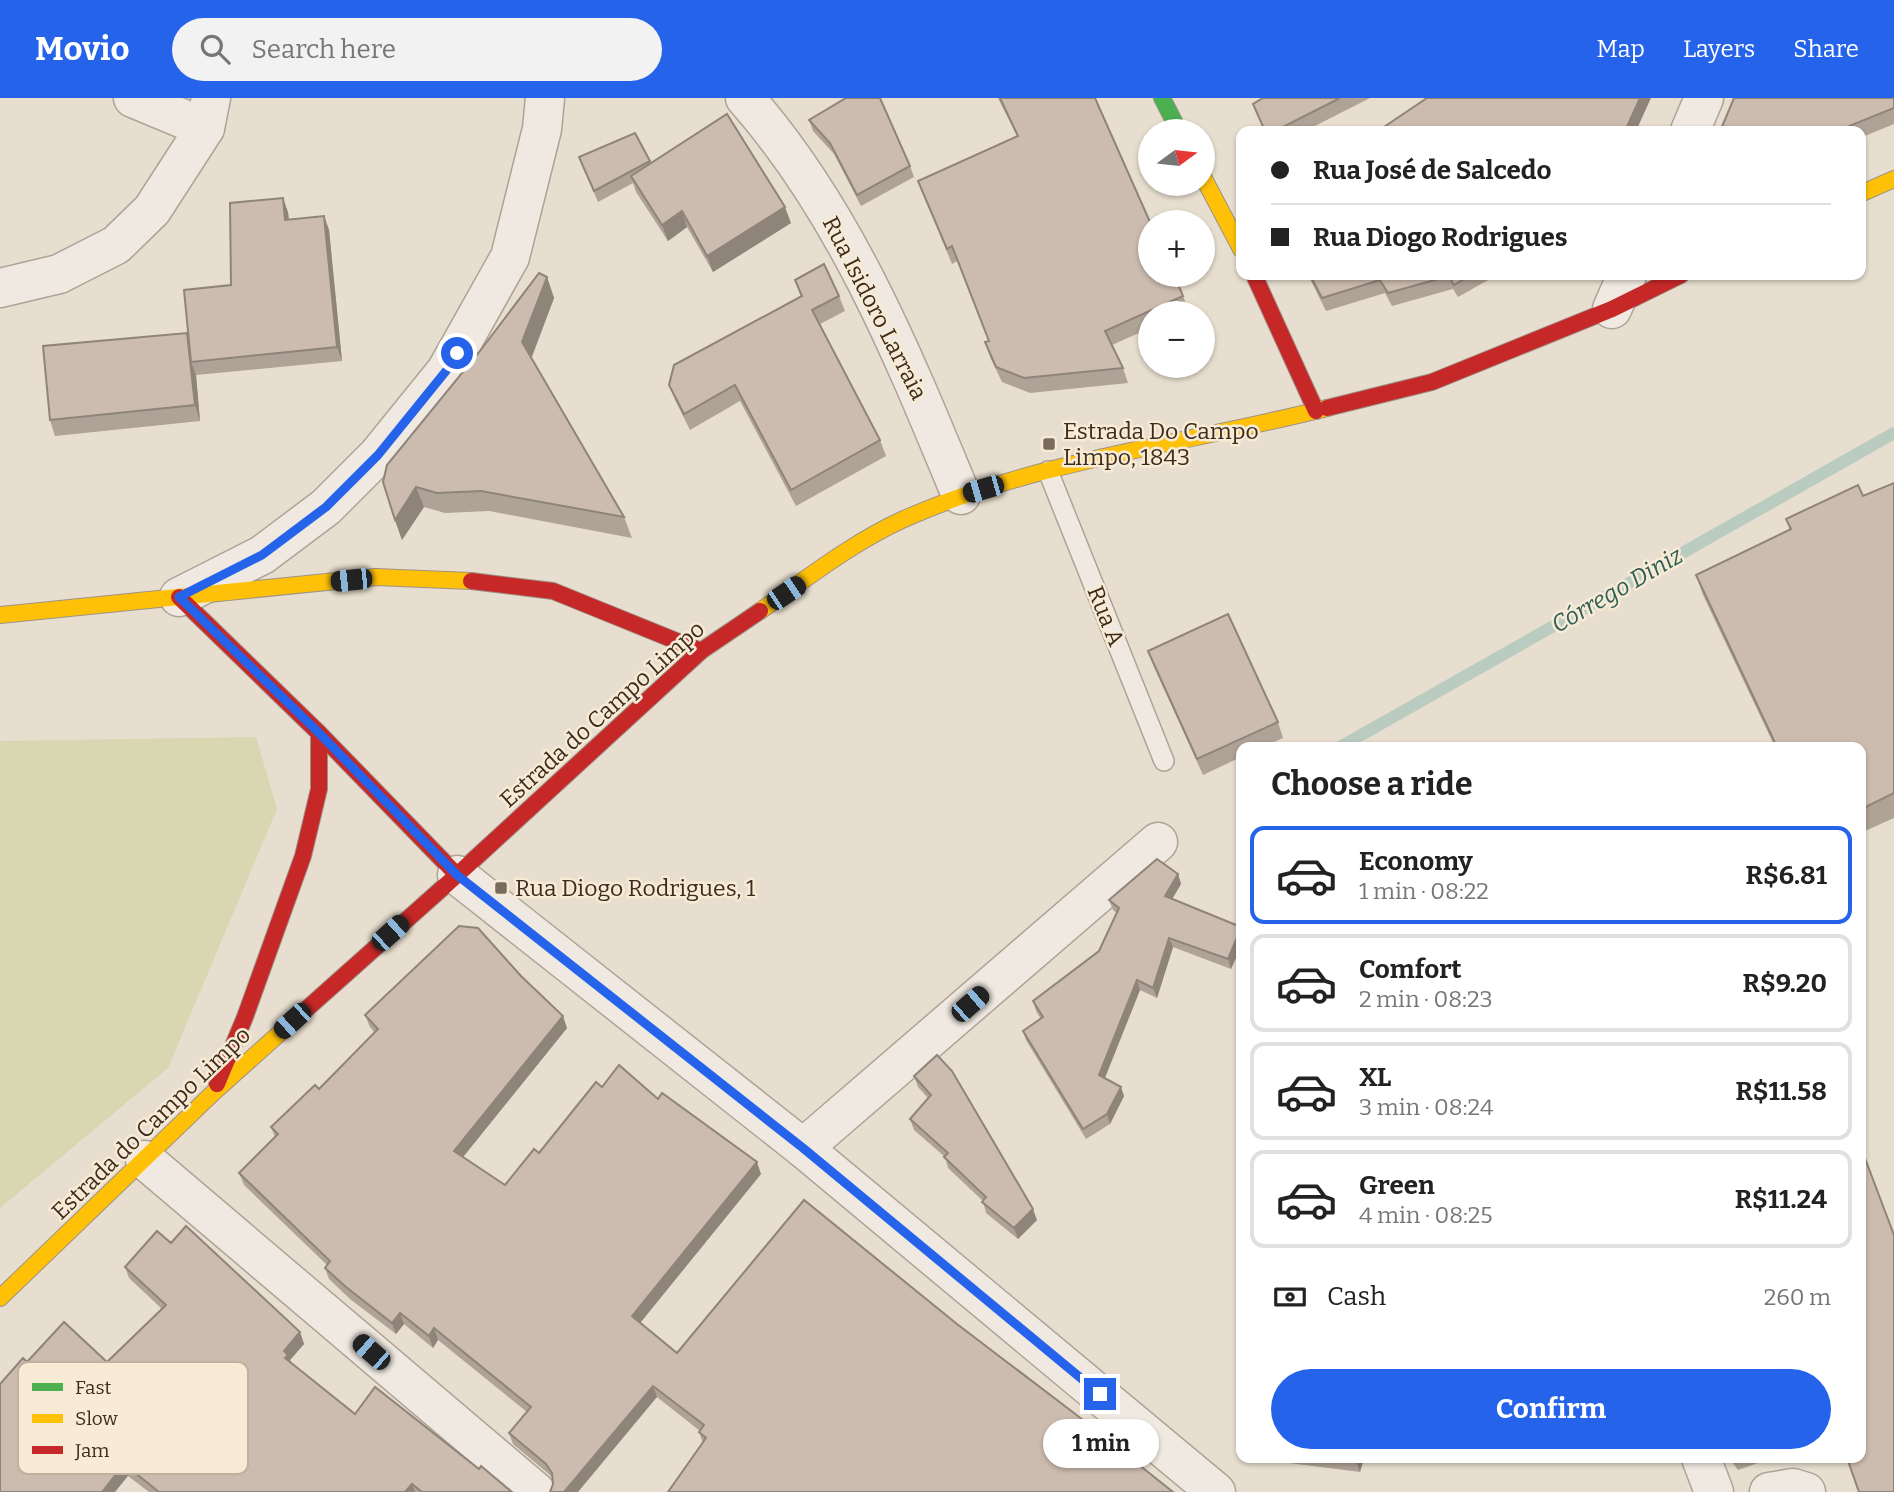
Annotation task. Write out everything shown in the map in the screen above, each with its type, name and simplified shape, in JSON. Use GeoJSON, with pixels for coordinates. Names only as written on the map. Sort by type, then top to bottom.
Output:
{"type":"FeatureCollection","features":[{"type":"Feature","properties":{"kind":"main road"},"geometry":{"type":"LineString","coordinates":[[1866,192],[1894,180]]}},
{"type":"Feature","properties":{"kind":"main road"},"geometry":{"type":"LineString","coordinates":[[1213,196],[1236,239]]}},
{"type":"Feature","properties":{"kind":"main road"},"geometry":{"type":"LineString","coordinates":[[1256,280],[1316,411]]}},
{"type":"Feature","properties":{"kind":"main road","name":"Estrada do Campo Limpo"},"geometry":{"type":"LineString","coordinates":[[0,1298],[214,1092],[457,875],[701,651],[854,547],[901,520],[961,495],[1048,471],[1432,382],[1620,292],[1663,280]]}},
{"type":"Feature","properties":{"kind":"main road"},"geometry":{"type":"LineString","coordinates":[[0,615],[376,577],[488,582],[553,591],[701,651]]}},
{"type":"Feature","properties":{"kind":"main road"},"geometry":{"type":"LineString","coordinates":[[179,597],[319,733],[457,875]]}},
{"type":"Feature","properties":{"kind":"main road"},"geometry":{"type":"LineString","coordinates":[[214,1092],[303,856],[319,789],[319,733]]}},
{"type":"Feature","properties":{"kind":"street"},"geometry":{"type":"LineString","coordinates":[[0,288],[59,274],[116,244],[152,210],[208,113],[133,98]]}},
{"type":"Feature","properties":{"kind":"street"},"geometry":{"type":"LineString","coordinates":[[179,597],[262,555],[326,507],[378,455],[446,371],[510,257],[542,129],[545,98]]}},
{"type":"Feature","properties":{"kind":"street","name":"Rua Isidoro Larraia"},"geometry":{"type":"LineString","coordinates":[[745,98],[776,133],[845,240],[918,390],[961,495]]}},
{"type":"Feature","properties":{"kind":"street"},"geometry":{"type":"LineString","coordinates":[[1692,126],[1704,98]]}},
{"type":"Feature","properties":{"kind":"street"},"geometry":{"type":"LineString","coordinates":[[803,1148],[1158,842]]}},
{"type":"Feature","properties":{"kind":"street"},"geometry":{"type":"LineString","coordinates":[[457,875],[803,1148],[1216,1492]]}},
{"type":"Feature","properties":{"kind":"street"},"geometry":{"type":"LineString","coordinates":[[145,1160],[536,1492]]}},
{"type":"Feature","properties":{"kind":"street"},"geometry":{"type":"LineString","coordinates":[[1703,1463],[1714,1492]]}},
{"type":"Feature","properties":{"kind":"street"},"geometry":{"type":"LineString","coordinates":[[1769,1492],[1793,1488],[1807,1492]]}},
{"type":"Feature","properties":{"kind":"lane","name":"Rua A"},"geometry":{"type":"LineString","coordinates":[[1048,471],[1164,761]]}},
{"type":"Feature","properties":{"kind":"shaded area"},"geometry":{"type":"Polygon","coordinates":[[[256,737],[277,809],[168,1068],[0,1208],[0,741],[256,737]]]}},
{"type":"Feature","properties":{"kind":"building"},"geometry":{"type":"Polygon","coordinates":[[[846,98],[880,98],[910,166],[857,195],[830,143],[809,120],[846,98]]]}},
{"type":"Feature","properties":{"kind":"building"},"geometry":{"type":"Polygon","coordinates":[[[1000,98],[1095,98],[1145,210],[1138,210],[1138,287],[1179,287],[1183,296],[1172,301],[1138,301],[1138,316],[1105,331],[1123,368],[1024,378],[996,367],[985,342],[989,341],[952,246],[947,249],[918,181],[1018,136],[1000,98]]]}},
{"type":"Feature","properties":{"kind":"building"},"geometry":{"type":"Polygon","coordinates":[[[1263,98],[1340,98],[1285,126],[1263,126],[1253,104],[1263,98]]]}},
{"type":"Feature","properties":{"kind":"building"},"geometry":{"type":"Polygon","coordinates":[[[1427,98],[1640,98],[1627,126],[1385,126],[1427,98]]]}},
{"type":"Feature","properties":{"kind":"building"},"geometry":{"type":"Polygon","coordinates":[[[1734,98],[1894,98],[1894,108],[1849,126],[1722,126],[1734,98]]]}},
{"type":"Feature","properties":{"kind":"building"},"geometry":{"type":"Polygon","coordinates":[[[727,114],[785,207],[707,256],[682,211],[662,225],[631,176],[727,114]]]}},
{"type":"Feature","properties":{"kind":"building"},"geometry":{"type":"Polygon","coordinates":[[[635,133],[650,161],[594,191],[579,157],[635,133]]]}},
{"type":"Feature","properties":{"kind":"building"},"geometry":{"type":"Polygon","coordinates":[[[283,198],[285,220],[324,216],[337,347],[191,362],[184,290],[231,285],[230,203],[283,198]]]}},
{"type":"Feature","properties":{"kind":"building"},"geometry":{"type":"Polygon","coordinates":[[[824,264],[839,296],[812,310],[880,440],[791,490],[735,385],[684,414],[669,385],[674,365],[802,296],[795,280],[824,264]]]}},
{"type":"Feature","properties":{"kind":"building"},"geometry":{"type":"Polygon","coordinates":[[[539,273],[547,277],[522,342],[624,517],[481,491],[437,493],[416,487],[395,520],[383,482],[387,465],[480,351],[539,273]]]}},
{"type":"Feature","properties":{"kind":"building"},"geometry":{"type":"Polygon","coordinates":[[[1313,280],[1380,280],[1322,298],[1313,280]]]}},
{"type":"Feature","properties":{"kind":"building"},"geometry":{"type":"Polygon","coordinates":[[[1380,280],[1435,280],[1388,293],[1380,280]]]}},
{"type":"Feature","properties":{"kind":"building"},"geometry":{"type":"Polygon","coordinates":[[[187,333],[195,405],[50,420],[43,346],[187,333]]]}},
{"type":"Feature","properties":{"kind":"building"},"geometry":{"type":"Polygon","coordinates":[[[1894,483],[1894,793],[1866,807],[1866,742],[1775,742],[1696,575],[1791,529],[1786,519],[1858,485],[1863,496],[1894,483]]]}},
{"type":"Feature","properties":{"kind":"building"},"geometry":{"type":"Polygon","coordinates":[[[1228,614],[1278,722],[1197,759],[1148,651],[1228,614]]]}},
{"type":"Feature","properties":{"kind":"building"},"geometry":{"type":"Polygon","coordinates":[[[1157,859],[1178,874],[1165,896],[1236,925],[1236,940],[1228,959],[1169,938],[1153,988],[1137,980],[1099,1075],[1121,1087],[1107,1114],[1083,1129],[1023,1031],[1043,1017],[1033,1001],[1099,951],[1119,908],[1109,900],[1157,859]]]}},
{"type":"Feature","properties":{"kind":"building"},"geometry":{"type":"Polygon","coordinates":[[[459,926],[478,928],[521,976],[563,1016],[454,1151],[505,1185],[534,1149],[539,1153],[596,1082],[602,1087],[619,1065],[658,1099],[662,1093],[757,1162],[632,1316],[677,1353],[804,1200],[957,1324],[1173,1492],[668,1492],[706,1438],[699,1432],[704,1425],[653,1386],[564,1492],[550,1492],[553,1484],[552,1473],[546,1464],[509,1433],[531,1407],[434,1328],[429,1336],[400,1313],[392,1323],[346,1287],[325,1268],[330,1261],[239,1173],[278,1134],[271,1127],[315,1085],[319,1089],[378,1029],[365,1015],[459,926]]]}},
{"type":"Feature","properties":{"kind":"building"},"geometry":{"type":"Polygon","coordinates":[[[937,1055],[952,1071],[1033,1209],[1014,1228],[982,1202],[986,1197],[944,1157],[948,1153],[910,1119],[931,1095],[914,1076],[937,1055]]]}},
{"type":"Feature","properties":{"kind":"building"},"geometry":{"type":"Polygon","coordinates":[[[1866,1161],[1894,1235],[1894,1492],[1859,1492],[1849,1463],[1866,1463],[1866,1161]]]}},
{"type":"Feature","properties":{"kind":"building"},"geometry":{"type":"Polygon","coordinates":[[[186,1226],[300,1332],[284,1351],[288,1355],[285,1358],[355,1414],[375,1387],[512,1492],[422,1492],[412,1484],[405,1492],[159,1492],[136,1474],[248,1474],[248,1362],[107,1362],[166,1305],[125,1267],[157,1231],[171,1243],[186,1226]]]}},
{"type":"Feature","properties":{"kind":"building"},"geometry":{"type":"Polygon","coordinates":[[[64,1322],[107,1362],[27,1362],[64,1322]]]}},
{"type":"Feature","properties":{"kind":"building"},"geometry":{"type":"Polygon","coordinates":[[[18,1364],[18,1474],[116,1474],[102,1492],[0,1492],[0,1384],[18,1364]]]}},
{"type":"Feature","properties":{"kind":"waterway","name":"Córrego Diniz"},"geometry":{"type":"LineString","coordinates":[[1349,742],[1894,433]]}},
{"type":"Feature","properties":{"kind":"traffic: fast"},"geometry":{"type":"LineString","coordinates":[[1162,98],[1173,119]]}},
{"type":"Feature","properties":{"kind":"traffic: slow"},"geometry":{"type":"LineString","coordinates":[[1866,191],[1894,179]]}},
{"type":"Feature","properties":{"kind":"traffic: slow"},"geometry":{"type":"LineString","coordinates":[[1213,196],[1236,240]]}},
{"type":"Feature","properties":{"kind":"traffic: slow"},"geometry":{"type":"LineString","coordinates":[[760,611],[885,528],[954,499],[1006,482],[1112,455],[1327,408]]}},
{"type":"Feature","properties":{"kind":"traffic: slow"},"geometry":{"type":"LineString","coordinates":[[0,615],[376,577],[471,581]]}},
{"type":"Feature","properties":{"kind":"traffic: slow"},"geometry":{"type":"LineString","coordinates":[[0,1298],[214,1092],[301,1014]]}},
{"type":"Feature","properties":{"kind":"traffic: jam"},"geometry":{"type":"LineString","coordinates":[[1256,280],[1316,411]]}},
{"type":"Feature","properties":{"kind":"traffic: jam"},"geometry":{"type":"LineString","coordinates":[[1327,408],[1432,382],[1612,309],[1671,280]]}},
{"type":"Feature","properties":{"kind":"traffic: jam"},"geometry":{"type":"LineString","coordinates":[[471,581],[553,591],[701,651]]}},
{"type":"Feature","properties":{"kind":"traffic: jam"},"geometry":{"type":"LineString","coordinates":[[179,597],[319,733],[457,875]]}},
{"type":"Feature","properties":{"kind":"traffic: jam"},"geometry":{"type":"LineString","coordinates":[[301,1014],[701,651],[760,611]]}},
{"type":"Feature","properties":{"kind":"traffic: jam"},"geometry":{"type":"LineString","coordinates":[[217,1084],[245,1017],[303,856],[319,789],[319,733]]}},
{"type":"Feature","properties":{"kind":"place","name":"Estrada Do Campo Limpo, 1843"},"geometry":{"type":"Point","coordinates":[1049,444]}},
{"type":"Feature","properties":{"kind":"place","name":"Rua Diogo Rodrigues, 1"},"geometry":{"type":"Point","coordinates":[501,888]}},
{"type":"Feature","properties":{"kind":"route"},"geometry":{"type":"LineString","coordinates":[[457,353],[446,371],[378,455],[326,507],[262,555],[179,597],[319,733],[457,875],[803,1148],[1100,1394]]}}]}
